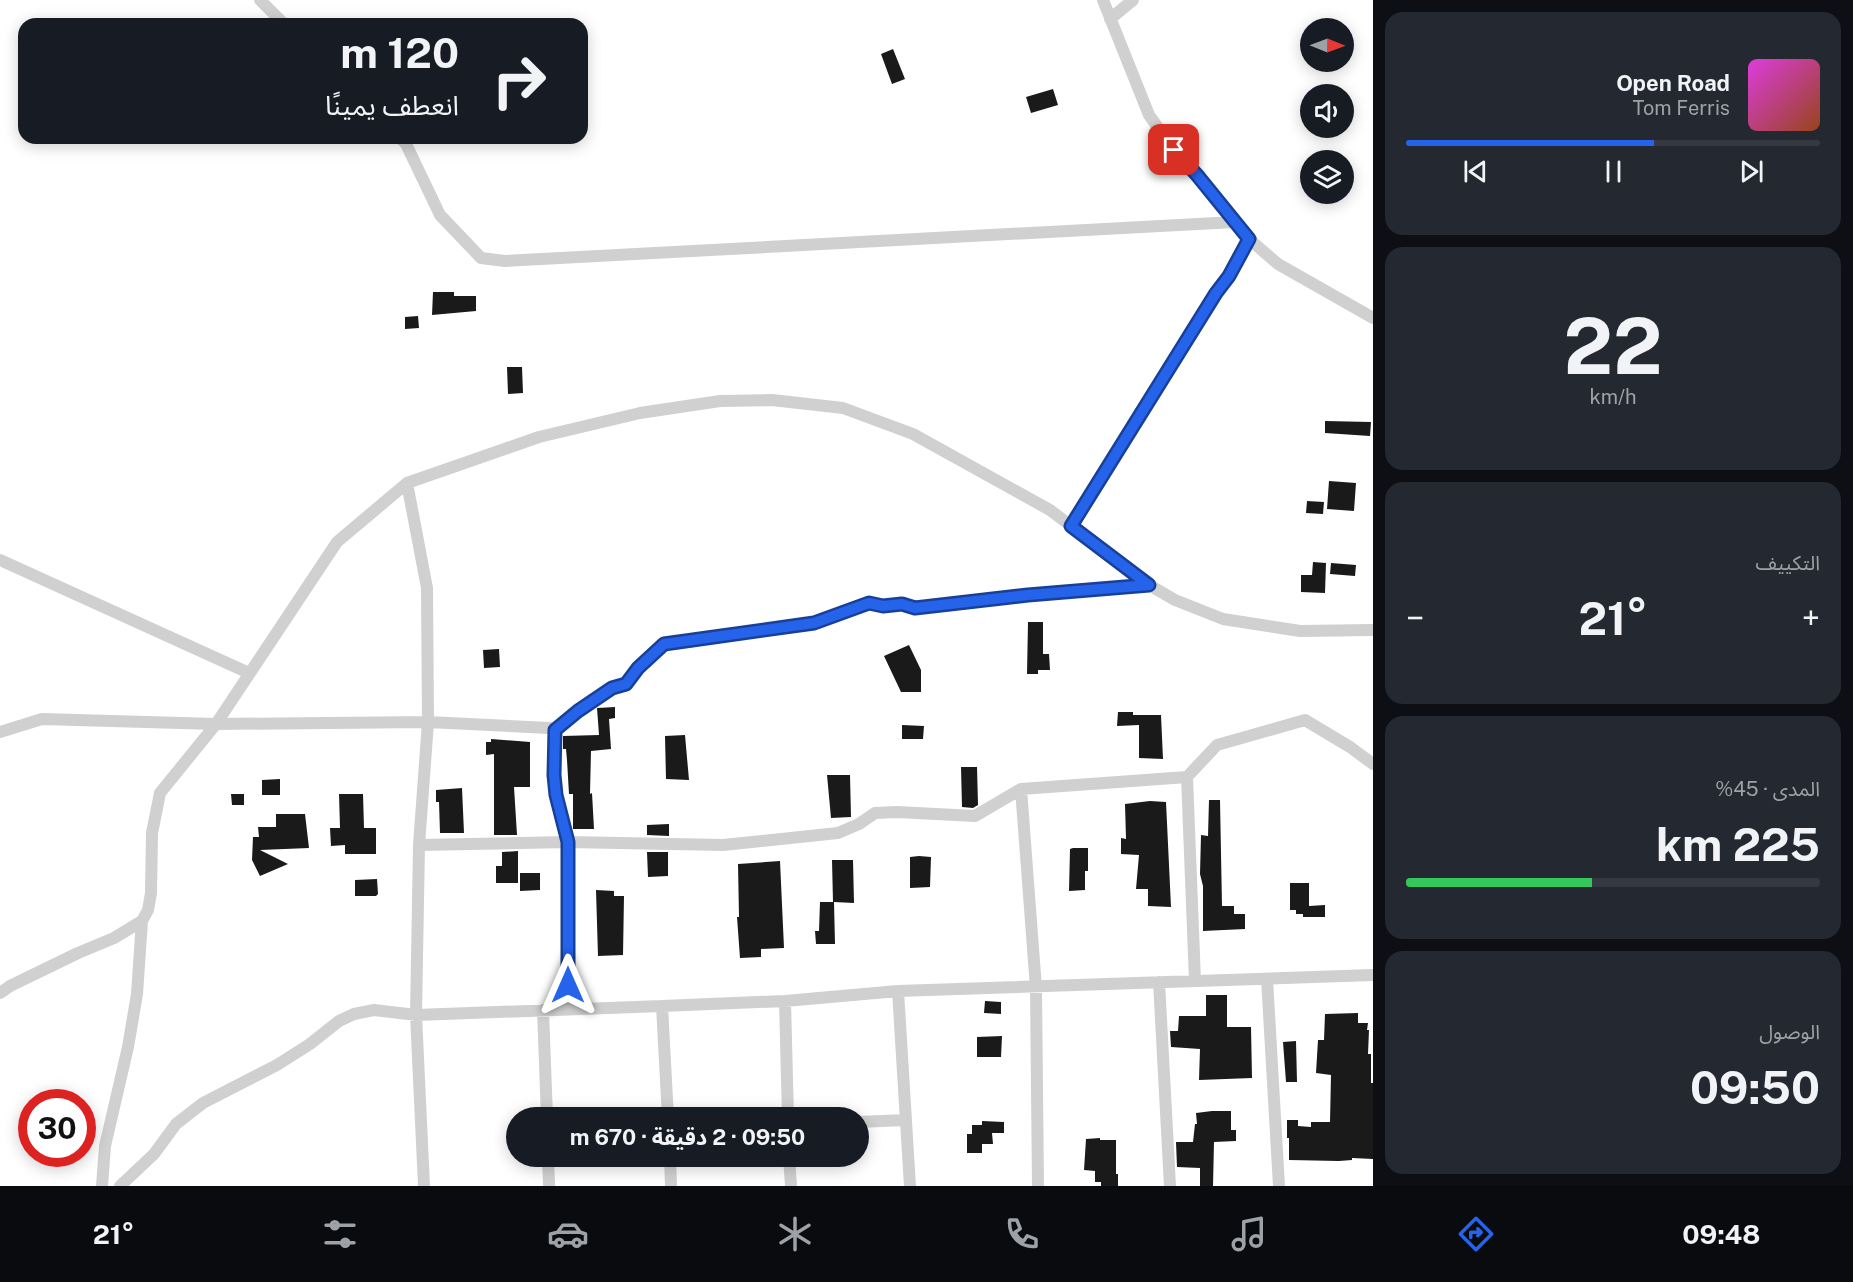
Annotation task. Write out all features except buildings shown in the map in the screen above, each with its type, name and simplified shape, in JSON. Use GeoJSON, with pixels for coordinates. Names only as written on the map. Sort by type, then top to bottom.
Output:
{"type":"FeatureCollection","features":[{"type":"Feature","properties":{"kind":"street"},"geometry":{"type":"LineString","coordinates":[[260,0],[278,18]]}},
{"type":"Feature","properties":{"kind":"street"},"geometry":{"type":"LineString","coordinates":[[1103,0],[1149,116],[1174,150],[1249,239],[1278,264],[1373,318]]}},
{"type":"Feature","properties":{"kind":"street"},"geometry":{"type":"LineString","coordinates":[[1110,19],[1133,0]]}},
{"type":"Feature","properties":{"kind":"street"},"geometry":{"type":"LineString","coordinates":[[406,144],[440,215],[481,258],[505,261],[1235,222]]}},
{"type":"Feature","properties":{"kind":"street"},"geometry":{"type":"LineString","coordinates":[[1071,526],[1216,293],[1229,276],[1249,239]]}},
{"type":"Feature","properties":{"kind":"street"},"geometry":{"type":"LineString","coordinates":[[0,993],[78,953],[129,931],[142,921],[148,910],[152,893],[150,850],[160,793],[216,724],[337,542],[407,483],[539,437],[640,413],[720,401],[772,400],[843,408],[913,434],[1050,510],[1149,585],[1175,600],[1223,619],[1300,631],[1373,630]]}},
{"type":"Feature","properties":{"kind":"street"},"geometry":{"type":"LineString","coordinates":[[407,483],[427,588],[429,722],[419,845],[416,1015],[424,1186]]}},
{"type":"Feature","properties":{"kind":"street"},"geometry":{"type":"LineString","coordinates":[[0,560],[249,674]]}},
{"type":"Feature","properties":{"kind":"street"},"geometry":{"type":"LineString","coordinates":[[568,1009],[568,842],[556,795],[555,730],[612,688],[626,684],[638,668],[664,644],[814,623],[869,603],[883,606],[902,604],[915,608],[1028,595],[1149,585]]}},
{"type":"Feature","properties":{"kind":"street"},"geometry":{"type":"LineString","coordinates":[[0,732],[42,719],[216,724],[429,722],[555,730]]}},
{"type":"Feature","properties":{"kind":"street"},"geometry":{"type":"LineString","coordinates":[[419,845],[568,842],[723,845],[838,833],[859,824],[875,813],[975,816],[1022,789],[1186,777],[1217,745],[1305,720],[1373,764]]}},
{"type":"Feature","properties":{"kind":"street"},"geometry":{"type":"LineString","coordinates":[[1186,777],[1195,981]]}},
{"type":"Feature","properties":{"kind":"street"},"geometry":{"type":"LineString","coordinates":[[1022,789],[1036,988],[1038,1186]]}},
{"type":"Feature","properties":{"kind":"street"},"geometry":{"type":"LineString","coordinates":[[102,1186],[105,1146],[129,1047],[137,993],[142,921]]}},
{"type":"Feature","properties":{"kind":"street"},"geometry":{"type":"LineString","coordinates":[[120,1186],[154,1154],[176,1124],[203,1103],[277,1065],[310,1044],[339,1021],[354,1014],[374,1010],[416,1015],[785,1001],[898,991],[1373,975]]}},
{"type":"Feature","properties":{"kind":"street"},"geometry":{"type":"LineString","coordinates":[[1267,979],[1279,1186]]}},
{"type":"Feature","properties":{"kind":"street"},"geometry":{"type":"LineString","coordinates":[[1159,982],[1170,1186]]}},
{"type":"Feature","properties":{"kind":"street"},"geometry":{"type":"LineString","coordinates":[[898,991],[910,1186]]}},
{"type":"Feature","properties":{"kind":"street"},"geometry":{"type":"LineString","coordinates":[[785,1001],[788,1107]]}},
{"type":"Feature","properties":{"kind":"street"},"geometry":{"type":"LineString","coordinates":[[662,1006],[667,1107]]}},
{"type":"Feature","properties":{"kind":"street"},"geometry":{"type":"LineString","coordinates":[[543,1010],[547,1107]]}},
{"type":"Feature","properties":{"kind":"street"},"geometry":{"type":"LineString","coordinates":[[869,1122],[906,1120]]}},
{"type":"Feature","properties":{"kind":"street"},"geometry":{"type":"LineString","coordinates":[[548,1167],[549,1186]]}},
{"type":"Feature","properties":{"kind":"street"},"geometry":{"type":"LineString","coordinates":[[670,1167],[671,1186]]}},
{"type":"Feature","properties":{"kind":"street"},"geometry":{"type":"LineString","coordinates":[[790,1167],[791,1186]]}},
{"type":"Feature","properties":{"kind":"route"},"geometry":{"type":"LineString","coordinates":[[568,985],[568,842],[556,795],[555,730],[612,688],[626,684],[638,668],[664,644],[814,623],[869,603],[883,606],[902,604],[915,608],[1028,595],[1149,585],[1071,526],[1216,293],[1229,276],[1249,239],[1174,150]]}}]}
